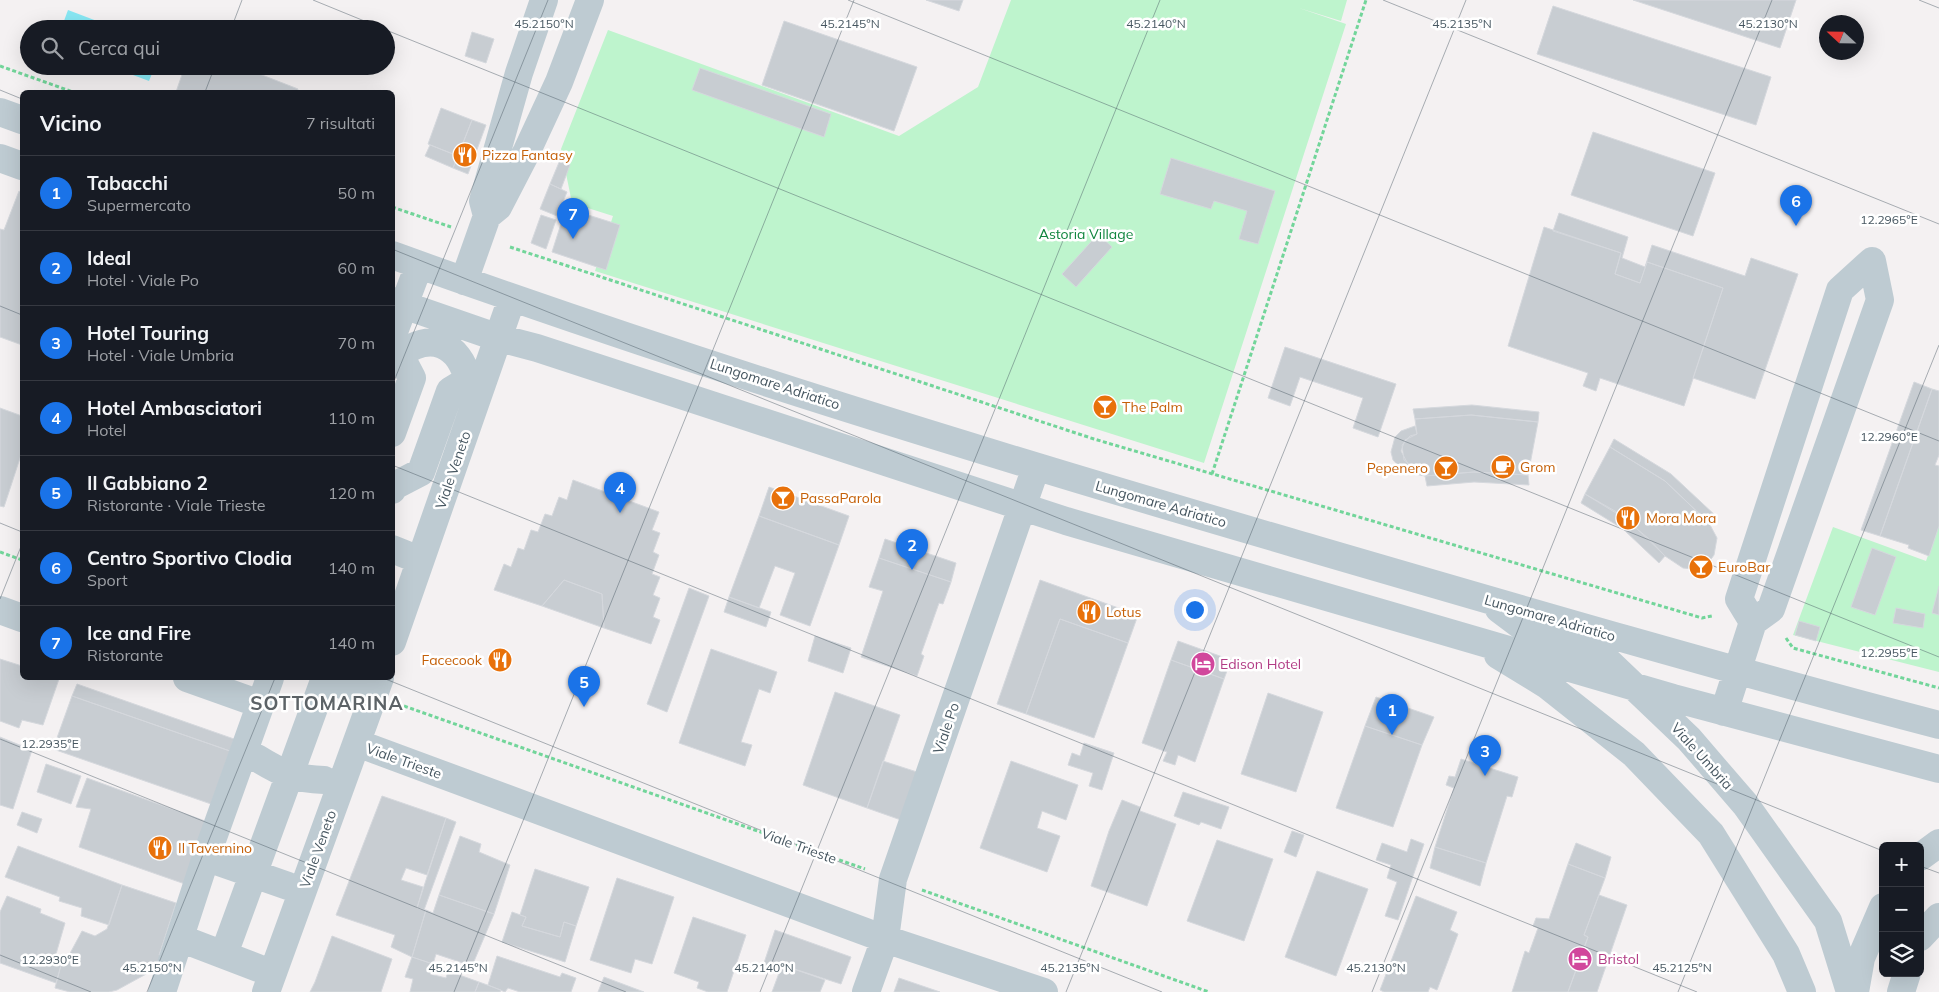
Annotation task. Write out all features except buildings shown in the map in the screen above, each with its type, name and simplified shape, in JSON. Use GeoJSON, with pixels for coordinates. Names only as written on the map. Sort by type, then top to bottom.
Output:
{"type":"FeatureCollection","features":[{"type":"Feature","properties":{"kind":"street"},"geometry":{"type":"LineString","coordinates":[[487,216],[483,201],[500,144],[519,126],[534,93],[542,62],[534,30],[544,0]]}},
{"type":"Feature","properties":{"kind":"street"},"geometry":{"type":"LineString","coordinates":[[559,82],[559,47],[572,0]]}},
{"type":"Feature","properties":{"kind":"street"},"geometry":{"type":"LineString","coordinates":[[464,281],[487,216],[498,207],[559,82],[590,0]]}},
{"type":"Feature","properties":{"kind":"street"},"geometry":{"type":"LineString","coordinates":[[0,112],[20,119]]}},
{"type":"Feature","properties":{"kind":"street"},"geometry":{"type":"LineString","coordinates":[[0,158],[20,165]]}},
{"type":"Feature","properties":{"kind":"street","name":"Lungomare Adriatico"},"geometry":{"type":"LineString","coordinates":[[395,256],[512,298],[1036,467],[1477,597],[1737,671],[1939,725]]}},
{"type":"Feature","properties":{"kind":"street"},"geometry":{"type":"LineString","coordinates":[[1724,712],[1752,622],[1771,609],[1880,300],[1872,261],[1840,290],[1738,599],[1752,622]]}},
{"type":"Feature","properties":{"kind":"street"},"geometry":{"type":"LineString","coordinates":[[395,320],[398,303],[419,265]]}},
{"type":"Feature","properties":{"kind":"street","name":"Viale Veneto"},"geometry":{"type":"LineString","coordinates":[[395,633],[512,298]]}},
{"type":"Feature","properties":{"kind":"street"},"geometry":{"type":"LineString","coordinates":[[398,303],[499,338],[538,348],[1023,507],[1724,712],[1939,769]]}},
{"type":"Feature","properties":{"kind":"street"},"geometry":{"type":"LineString","coordinates":[[395,425],[412,378],[400,355],[412,346],[426,342],[442,345],[456,352],[464,363],[468,380],[450,391],[421,472],[395,485]]}},
{"type":"Feature","properties":{"kind":"street","name":"Viale Po"},"geometry":{"type":"LineString","coordinates":[[866,992],[885,939],[893,879],[1036,467]]}},
{"type":"Feature","properties":{"kind":"street","name":"Viale Umbria"},"geometry":{"type":"LineString","coordinates":[[1477,597],[1493,605],[1531,633],[1590,650],[1602,656],[1689,739],[1745,804],[1828,920],[1850,992]]}},
{"type":"Feature","properties":{"kind":"street"},"geometry":{"type":"LineString","coordinates":[[0,610],[20,617]]}},
{"type":"Feature","properties":{"kind":"street"},"geometry":{"type":"LineString","coordinates":[[1472,638],[1546,685],[1634,754],[1711,834],[1786,954],[1802,992]]}},
{"type":"Feature","properties":{"kind":"street"},"geometry":{"type":"LineString","coordinates":[[193,680],[260,704]]}},
{"type":"Feature","properties":{"kind":"street"},"geometry":{"type":"LineString","coordinates":[[162,992],[269,680]]}},
{"type":"Feature","properties":{"kind":"street"},"geometry":{"type":"LineString","coordinates":[[224,954],[323,680]]}},
{"type":"Feature","properties":{"kind":"street"},"geometry":{"type":"LineString","coordinates":[[339,680],[369,684]]}},
{"type":"Feature","properties":{"kind":"street","name":"Viale Veneto"},"geometry":{"type":"LineString","coordinates":[[262,980],[357,743],[369,684]]}},
{"type":"Feature","properties":{"kind":"street","name":"Viale Trieste"},"geometry":{"type":"LineString","coordinates":[[357,743],[885,939],[1044,992]]}},
{"type":"Feature","properties":{"kind":"street"},"geometry":{"type":"LineString","coordinates":[[257,758],[288,776],[302,780],[324,780]]}},
{"type":"Feature","properties":{"kind":"street"},"geometry":{"type":"LineString","coordinates":[[1924,855],[1939,843]]}},
{"type":"Feature","properties":{"kind":"street"},"geometry":{"type":"LineString","coordinates":[[219,862],[288,886]]}},
{"type":"Feature","properties":{"kind":"street"},"geometry":{"type":"LineString","coordinates":[[1856,992],[1861,958],[1879,916]]}},
{"type":"Feature","properties":{"kind":"street"},"geometry":{"type":"LineString","coordinates":[[1924,933],[1939,917]]}},
{"type":"Feature","properties":{"kind":"street"},"geometry":{"type":"LineString","coordinates":[[190,942],[224,954],[262,980]]}},
{"type":"Feature","properties":{"kind":"street"},"geometry":{"type":"LineString","coordinates":[[1901,992],[1906,977]]}},
{"type":"Feature","properties":{"kind":"path"},"geometry":{"type":"LineString","coordinates":[[1212,474],[1366,0]]}},
{"type":"Feature","properties":{"kind":"path"},"geometry":{"type":"LineString","coordinates":[[0,66],[20,73]]}},
{"type":"Feature","properties":{"kind":"path"},"geometry":{"type":"LineString","coordinates":[[25,75],[67,90]]}},
{"type":"Feature","properties":{"kind":"path"},"geometry":{"type":"LineString","coordinates":[[395,208],[459,229]]}},
{"type":"Feature","properties":{"kind":"path"},"geometry":{"type":"LineString","coordinates":[[508,246],[1031,418],[1212,474],[1702,618],[1729,614],[1783,632],[1793,648],[1939,688]]}},
{"type":"Feature","properties":{"kind":"path"},"geometry":{"type":"LineString","coordinates":[[0,552],[20,559]]}},
{"type":"Feature","properties":{"kind":"path","name":"Viale Trieste"},"geometry":{"type":"LineString","coordinates":[[398,703],[1209,992]]}},
{"type":"Feature","properties":{"kind":"green space","name":"Astoria Village"},"geometry":{"type":"Polygon","coordinates":[[[1011,0],[1347,0],[1341,21],[1299,8],[1346,24],[1204,463],[595,271],[613,216],[572,203],[561,149],[608,30],[899,136],[978,87],[1011,0]]]}},
{"type":"Feature","properties":{"kind":"green space"},"geometry":{"type":"Polygon","coordinates":[[[1939,524],[1939,672],[1793,635],[1833,527],[1926,561],[1939,524]]]}},
{"type":"Feature","properties":{"kind":"water"},"geometry":{"type":"Polygon","coordinates":[[[68,10],[94,20],[64,20],[68,10]]]}},
{"type":"Feature","properties":{"kind":"water"},"geometry":{"type":"Polygon","coordinates":[[[133,75],[151,75],[149,81],[133,75]]]}},
{"type":"Feature","properties":{"kind":"place","name":"Pizza Fantasy"},"geometry":{"type":"Point","coordinates":[465,155]}},
{"type":"Feature","properties":{"kind":"place","name":"Centro Sportivo Clodia"},"geometry":{"type":"Point","coordinates":[1796,226]}},
{"type":"Feature","properties":{"kind":"place","name":"Ice and Fire"},"geometry":{"type":"Point","coordinates":[573,239]}},
{"type":"Feature","properties":{"kind":"place","name":"The Palm"},"geometry":{"type":"Point","coordinates":[1105,407]}},
{"type":"Feature","properties":{"kind":"place","name":"Grom"},"geometry":{"type":"Point","coordinates":[1503,467]}},
{"type":"Feature","properties":{"kind":"place","name":"Pepenero"},"geometry":{"type":"Point","coordinates":[1446,468]}},
{"type":"Feature","properties":{"kind":"place","name":"PassaParola"},"geometry":{"type":"Point","coordinates":[783,498]}},
{"type":"Feature","properties":{"kind":"place","name":"Hotel Ambasciatori"},"geometry":{"type":"Point","coordinates":[620,513]}},
{"type":"Feature","properties":{"kind":"place","name":"Mora Mora"},"geometry":{"type":"Point","coordinates":[1628,518]}},
{"type":"Feature","properties":{"kind":"place","name":"EuroBar"},"geometry":{"type":"Point","coordinates":[1701,567]}},
{"type":"Feature","properties":{"kind":"place","name":"Ideal"},"geometry":{"type":"Point","coordinates":[912,570]}},
{"type":"Feature","properties":{"kind":"place","name":"Lotus"},"geometry":{"type":"Point","coordinates":[1089,612]}},
{"type":"Feature","properties":{"kind":"place","name":"Facecook"},"geometry":{"type":"Point","coordinates":[500,660]}},
{"type":"Feature","properties":{"kind":"place","name":"Edison Hotel"},"geometry":{"type":"Point","coordinates":[1203,664]}},
{"type":"Feature","properties":{"kind":"place","name":"Il Gabbiano 2"},"geometry":{"type":"Point","coordinates":[584,707]}},
{"type":"Feature","properties":{"kind":"place","name":"Tabacchi"},"geometry":{"type":"Point","coordinates":[1392,735]}},
{"type":"Feature","properties":{"kind":"place","name":"Hotel Touring"},"geometry":{"type":"Point","coordinates":[1485,776]}},
{"type":"Feature","properties":{"kind":"place","name":"Il Tavernino"},"geometry":{"type":"Point","coordinates":[160,848]}},
{"type":"Feature","properties":{"kind":"place","name":"Bristol"},"geometry":{"type":"Point","coordinates":[1580,959]}},
{"type":"Feature","properties":{"kind":"district","name":"SOTTOMARINA"},"geometry":{"type":"Point","coordinates":[327,703]}}]}
